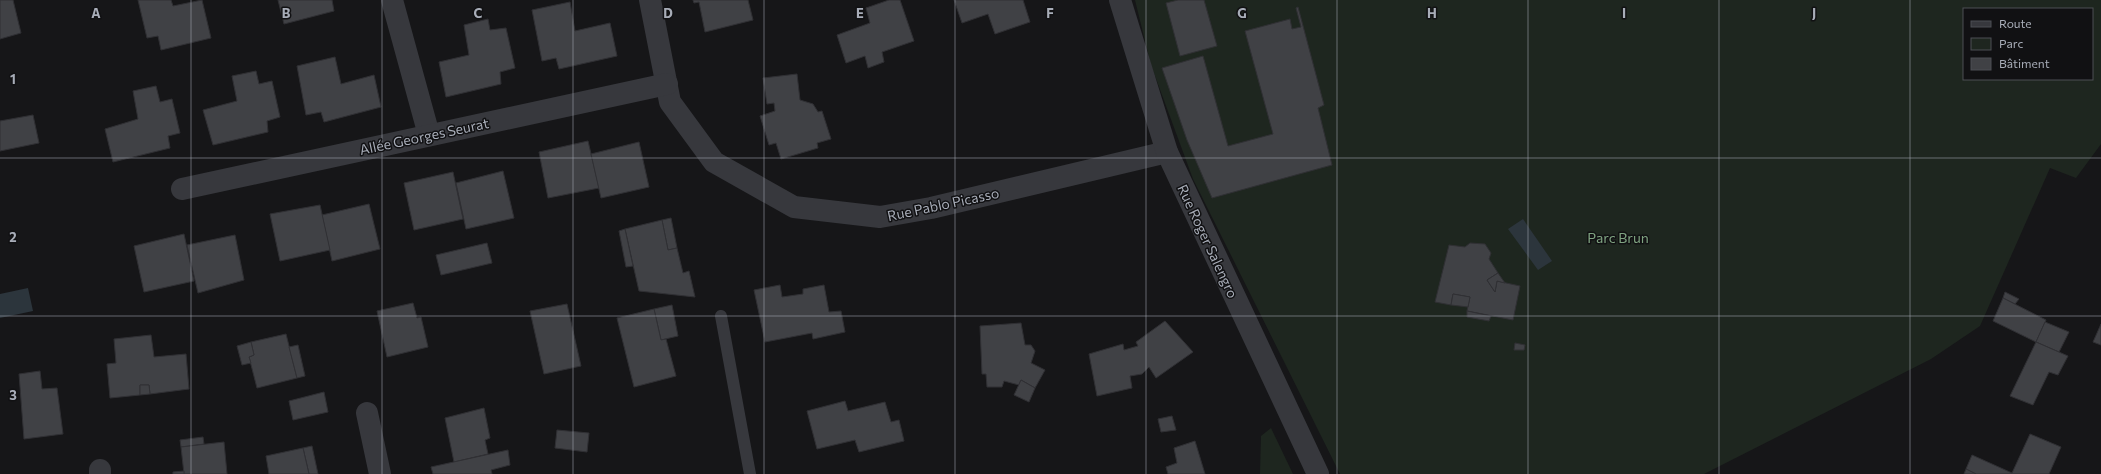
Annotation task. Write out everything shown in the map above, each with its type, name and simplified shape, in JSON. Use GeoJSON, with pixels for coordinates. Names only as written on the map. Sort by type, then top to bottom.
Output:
{"type":"FeatureCollection","features":[{"type":"Feature","properties":{"kind":"street"},"geometry":{"type":"LineString","coordinates":[[392,0],[429,135]]}},
{"type":"Feature","properties":{"kind":"street","name":"Rue Pablo Picasso"},"geometry":{"type":"LineString","coordinates":[[650,0],[670,102],[714,162],[794,207],[880,217],[931,208],[1167,152]]}},
{"type":"Feature","properties":{"kind":"street","name":"Rue Roger Salengro"},"geometry":{"type":"LineString","coordinates":[[1120,0],[1167,152],[1318,474]]}},
{"type":"Feature","properties":{"kind":"street","name":"Allée Georges Seurat"},"geometry":{"type":"LineString","coordinates":[[182,189],[667,84]]}},
{"type":"Feature","properties":{"kind":"street"},"geometry":{"type":"LineString","coordinates":[[367,413],[380,474]]}},
{"type":"Feature","properties":{"kind":"lane"},"geometry":{"type":"LineString","coordinates":[[721,316],[750,474]]}},
{"type":"Feature","properties":{"kind":"green space","name":"Parc Brun"},"geometry":{"type":"Polygon","coordinates":[[[1135,0],[2101,0],[2101,144],[2076,178],[2050,168],[1980,326],[1931,359],[1704,474],[1340,474],[1193,179],[1151,65],[1135,0]]]}},
{"type":"Feature","properties":{"kind":"green space"},"geometry":{"type":"Polygon","coordinates":[[[1271,428],[1293,474],[1260,474],[1261,436],[1271,428]]]}},
{"type":"Feature","properties":{"kind":"shaded area"},"geometry":{"type":"Polygon","coordinates":[[[1523,219],[1552,261],[1538,270],[1508,229],[1523,219]]]}},
{"type":"Feature","properties":{"kind":"shaded area"},"geometry":{"type":"Polygon","coordinates":[[[28,288],[33,311],[0,318],[0,294],[28,288]]]}},
{"type":"Feature","properties":{"kind":"building"},"geometry":{"type":"Polygon","coordinates":[[[0,0],[13,0],[21,33],[0,39],[0,0]]]}},
{"type":"Feature","properties":{"kind":"building"},"geometry":{"type":"Polygon","coordinates":[[[138,0],[171,0],[173,6],[202,0],[211,38],[161,50],[158,36],[147,38],[138,0]]]}},
{"type":"Feature","properties":{"kind":"building"},"geometry":{"type":"Polygon","coordinates":[[[278,0],[332,0],[334,11],[284,24],[278,0]]]}},
{"type":"Feature","properties":{"kind":"building"},"geometry":{"type":"Polygon","coordinates":[[[693,0],[748,0],[753,20],[705,32],[699,2],[694,3],[693,0]]]}},
{"type":"Feature","properties":{"kind":"building"},"geometry":{"type":"Polygon","coordinates":[[[889,0],[900,0],[914,41],[882,52],[884,62],[868,68],[865,56],[846,63],[837,35],[870,23],[866,8],[889,0]]]}},
{"type":"Feature","properties":{"kind":"building"},"geometry":{"type":"Polygon","coordinates":[[[954,0],[1023,0],[1030,22],[995,34],[988,14],[962,23],[954,0]]]}},
{"type":"Feature","properties":{"kind":"building"},"geometry":{"type":"Polygon","coordinates":[[[1178,0],[1204,0],[1217,46],[1180,56],[1166,3],[1178,0]]]}},
{"type":"Feature","properties":{"kind":"building"},"geometry":{"type":"Polygon","coordinates":[[[570,2],[575,31],[610,23],[617,56],[559,69],[556,58],[542,61],[532,10],[570,2]]]}},
{"type":"Feature","properties":{"kind":"building"},"geometry":{"type":"Polygon","coordinates":[[[1298,7],[1324,105],[1318,108],[1332,165],[1212,198],[1187,140],[1162,68],[1203,56],[1228,146],[1273,134],[1245,31],[1290,19],[1292,29],[1301,27],[1296,8],[1298,7]]]}},
{"type":"Feature","properties":{"kind":"building"},"geometry":{"type":"Polygon","coordinates":[[[488,19],[490,30],[506,28],[515,68],[500,72],[501,84],[446,97],[439,62],[469,55],[464,25],[488,19]]]}},
{"type":"Feature","properties":{"kind":"building"},"geometry":{"type":"Polygon","coordinates":[[[335,57],[341,84],[374,75],[381,107],[324,122],[321,112],[306,115],[297,66],[335,57]]]}},
{"type":"Feature","properties":{"kind":"building"},"geometry":{"type":"Polygon","coordinates":[[[256,71],[259,84],[272,81],[280,117],[267,121],[268,132],[213,145],[203,110],[237,101],[232,76],[256,71]]]}},
{"type":"Feature","properties":{"kind":"building"},"geometry":{"type":"Polygon","coordinates":[[[797,74],[800,100],[813,104],[818,112],[822,111],[831,139],[817,143],[818,148],[781,159],[776,143],[769,145],[760,116],[775,111],[774,103],[767,104],[763,78],[797,74]]]}},
{"type":"Feature","properties":{"kind":"building"},"geometry":{"type":"Polygon","coordinates":[[[156,86],[160,102],[172,99],[180,133],[168,136],[170,148],[113,162],[105,129],[138,119],[133,91],[156,86]]]}},
{"type":"Feature","properties":{"kind":"building"},"geometry":{"type":"Polygon","coordinates":[[[33,115],[39,143],[0,151],[0,121],[33,115]]]}},
{"type":"Feature","properties":{"kind":"building"},"geometry":{"type":"Polygon","coordinates":[[[588,141],[599,188],[548,198],[539,152],[588,141]]]}},
{"type":"Feature","properties":{"kind":"building"},"geometry":{"type":"Polygon","coordinates":[[[639,142],[649,187],[601,198],[591,154],[639,142]]]}},
{"type":"Feature","properties":{"kind":"building"},"geometry":{"type":"Polygon","coordinates":[[[503,171],[514,218],[466,229],[456,183],[503,171]]]}},
{"type":"Feature","properties":{"kind":"building"},"geometry":{"type":"Polygon","coordinates":[[[453,172],[463,219],[414,230],[404,183],[453,172]]]}},
{"type":"Feature","properties":{"kind":"building"},"geometry":{"type":"Polygon","coordinates":[[[369,204],[380,249],[332,261],[322,215],[369,204]]]}},
{"type":"Feature","properties":{"kind":"building"},"geometry":{"type":"Polygon","coordinates":[[[320,205],[330,250],[280,261],[270,214],[320,205]]]}},
{"type":"Feature","properties":{"kind":"building"},"geometry":{"type":"Polygon","coordinates":[[[671,218],[677,248],[668,250],[662,220],[671,218]]]}},
{"type":"Feature","properties":{"kind":"building"},"geometry":{"type":"Polygon","coordinates":[[[662,220],[668,250],[677,248],[683,273],[689,271],[695,297],[639,291],[625,229],[662,220]]]}},
{"type":"Feature","properties":{"kind":"building"},"geometry":{"type":"Polygon","coordinates":[[[625,229],[633,266],[626,267],[619,231],[625,229]]]}},
{"type":"Feature","properties":{"kind":"building"},"geometry":{"type":"Polygon","coordinates":[[[184,234],[194,281],[144,292],[134,246],[184,234]]]}},
{"type":"Feature","properties":{"kind":"building"},"geometry":{"type":"Polygon","coordinates":[[[235,235],[244,280],[198,293],[187,245],[235,235]]]}},
{"type":"Feature","properties":{"kind":"building"},"geometry":{"type":"Polygon","coordinates":[[[487,243],[492,263],[441,275],[436,255],[487,243]]]}},
{"type":"Feature","properties":{"kind":"building"},"geometry":{"type":"Polygon","coordinates":[[[1470,243],[1485,244],[1491,253],[1489,259],[1498,273],[1487,280],[1495,292],[1497,281],[1520,286],[1513,320],[1467,311],[1470,297],[1453,294],[1451,305],[1435,302],[1449,245],[1465,247],[1470,243]]]}},
{"type":"Feature","properties":{"kind":"building"},"geometry":{"type":"Polygon","coordinates":[[[1498,273],[1505,283],[1497,281],[1495,292],[1487,280],[1498,273]]]}},
{"type":"Feature","properties":{"kind":"building"},"geometry":{"type":"Polygon","coordinates":[[[780,285],[782,297],[803,294],[803,289],[824,285],[829,312],[841,311],[845,332],[813,339],[812,333],[765,342],[754,290],[780,285]]]}},
{"type":"Feature","properties":{"kind":"building"},"geometry":{"type":"Polygon","coordinates":[[[2005,292],[2019,299],[2015,304],[2003,298],[2005,292]]]}},
{"type":"Feature","properties":{"kind":"building"},"geometry":{"type":"Polygon","coordinates":[[[1453,294],[1470,297],[1468,307],[1451,305],[1453,294]]]}},
{"type":"Feature","properties":{"kind":"building"},"geometry":{"type":"Polygon","coordinates":[[[2003,298],[2046,320],[2036,342],[1993,321],[2003,298]]]}},
{"type":"Feature","properties":{"kind":"building"},"geometry":{"type":"Polygon","coordinates":[[[413,303],[417,318],[421,317],[428,347],[387,357],[377,311],[413,303]]]}},
{"type":"Feature","properties":{"kind":"building"},"geometry":{"type":"Polygon","coordinates":[[[567,304],[581,366],[544,374],[530,311],[567,304]]]}},
{"type":"Feature","properties":{"kind":"building"},"geometry":{"type":"Polygon","coordinates":[[[672,305],[678,336],[661,340],[654,309],[672,305]]]}},
{"type":"Feature","properties":{"kind":"building"},"geometry":{"type":"Polygon","coordinates":[[[654,309],[661,340],[666,339],[676,376],[634,387],[617,318],[654,309]]]}},
{"type":"Feature","properties":{"kind":"building"},"geometry":{"type":"Polygon","coordinates":[[[1467,311],[1491,316],[1489,321],[1467,317],[1467,311]]]}},
{"type":"Feature","properties":{"kind":"building"},"geometry":{"type":"Polygon","coordinates":[[[1165,321],[1193,352],[1156,378],[1149,367],[1142,374],[1130,376],[1132,388],[1097,396],[1089,354],[1123,344],[1124,350],[1138,346],[1136,342],[1165,321]]]}},
{"type":"Feature","properties":{"kind":"building"},"geometry":{"type":"Polygon","coordinates":[[[2045,322],[2069,332],[2059,352],[2036,342],[2045,322]]]}},
{"type":"Feature","properties":{"kind":"building"},"geometry":{"type":"Polygon","coordinates":[[[1021,323],[1025,345],[1031,345],[1035,351],[1031,363],[1045,370],[1035,388],[1021,380],[1019,385],[1004,381],[1002,387],[987,387],[986,374],[982,374],[980,326],[1021,323]]]}},
{"type":"Feature","properties":{"kind":"building"},"geometry":{"type":"Polygon","coordinates":[[[2101,324],[2101,345],[2093,342],[2101,324]]]}},
{"type":"Feature","properties":{"kind":"building"},"geometry":{"type":"Polygon","coordinates":[[[286,334],[297,378],[257,388],[249,357],[254,355],[251,342],[286,334]]]}},
{"type":"Feature","properties":{"kind":"building"},"geometry":{"type":"Polygon","coordinates":[[[151,335],[154,357],[186,354],[189,389],[150,394],[149,385],[140,385],[140,395],[110,398],[107,364],[116,363],[114,339],[151,335]]]}},
{"type":"Feature","properties":{"kind":"building"},"geometry":{"type":"Polygon","coordinates":[[[251,342],[254,355],[249,357],[251,363],[242,365],[237,346],[251,342]]]}},
{"type":"Feature","properties":{"kind":"building"},"geometry":{"type":"Polygon","coordinates":[[[2036,342],[2068,356],[2058,375],[2049,372],[2033,405],[2010,396],[2036,342]]]}},
{"type":"Feature","properties":{"kind":"building"},"geometry":{"type":"Polygon","coordinates":[[[1515,343],[1525,345],[1524,350],[1514,350],[1515,343]]]}},
{"type":"Feature","properties":{"kind":"building"},"geometry":{"type":"Polygon","coordinates":[[[298,345],[305,376],[297,378],[289,347],[298,345]]]}},
{"type":"Feature","properties":{"kind":"building"},"geometry":{"type":"Polygon","coordinates":[[[40,371],[42,389],[57,388],[63,434],[24,439],[19,374],[40,371]]]}},
{"type":"Feature","properties":{"kind":"building"},"geometry":{"type":"Polygon","coordinates":[[[1021,380],[1035,388],[1029,402],[1014,395],[1021,380]]]}},
{"type":"Feature","properties":{"kind":"building"},"geometry":{"type":"Polygon","coordinates":[[[140,385],[149,385],[150,394],[140,395],[140,385]]]}},
{"type":"Feature","properties":{"kind":"building"},"geometry":{"type":"Polygon","coordinates":[[[324,392],[328,412],[293,420],[289,401],[324,392]]]}},
{"type":"Feature","properties":{"kind":"building"},"geometry":{"type":"Polygon","coordinates":[[[845,401],[848,411],[885,402],[891,422],[899,420],[904,441],[859,452],[855,440],[817,449],[807,411],[845,401]]]}},
{"type":"Feature","properties":{"kind":"building"},"geometry":{"type":"Polygon","coordinates":[[[484,408],[490,438],[485,440],[488,454],[454,462],[445,418],[484,408]]]}},
{"type":"Feature","properties":{"kind":"building"},"geometry":{"type":"Polygon","coordinates":[[[1172,416],[1176,430],[1161,432],[1158,419],[1172,416]]]}},
{"type":"Feature","properties":{"kind":"building"},"geometry":{"type":"Polygon","coordinates":[[[557,430],[589,433],[587,452],[555,448],[557,430]]]}},
{"type":"Feature","properties":{"kind":"building"},"geometry":{"type":"Polygon","coordinates":[[[2030,434],[2061,447],[2049,474],[1976,474],[1966,469],[1972,455],[2012,473],[2030,434]]]}},
{"type":"Feature","properties":{"kind":"building"},"geometry":{"type":"Polygon","coordinates":[[[203,437],[204,444],[181,447],[180,440],[203,437]]]}},
{"type":"Feature","properties":{"kind":"building"},"geometry":{"type":"Polygon","coordinates":[[[1195,441],[1205,474],[1168,474],[1166,467],[1177,463],[1174,448],[1195,441]]]}},
{"type":"Feature","properties":{"kind":"building"},"geometry":{"type":"Polygon","coordinates":[[[224,442],[227,474],[184,474],[181,447],[224,442]]]}},
{"type":"Feature","properties":{"kind":"building"},"geometry":{"type":"Polygon","coordinates":[[[312,446],[318,474],[309,474],[303,448],[312,446]]]}},
{"type":"Feature","properties":{"kind":"building"},"geometry":{"type":"Polygon","coordinates":[[[303,448],[309,474],[269,474],[266,456],[303,448]]]}},
{"type":"Feature","properties":{"kind":"building"},"geometry":{"type":"Polygon","coordinates":[[[508,450],[510,465],[491,470],[492,474],[433,474],[431,467],[508,450]]]}},
{"type":"Feature","properties":{"kind":"building"},"geometry":{"type":"Polygon","coordinates":[[[1966,469],[1976,474],[1964,474],[1966,469]]]}},
{"type":"Feature","properties":{"kind":"building"},"geometry":{"type":"Polygon","coordinates":[[[184,471],[184,474],[173,474],[173,472],[184,471]]]}}]}
